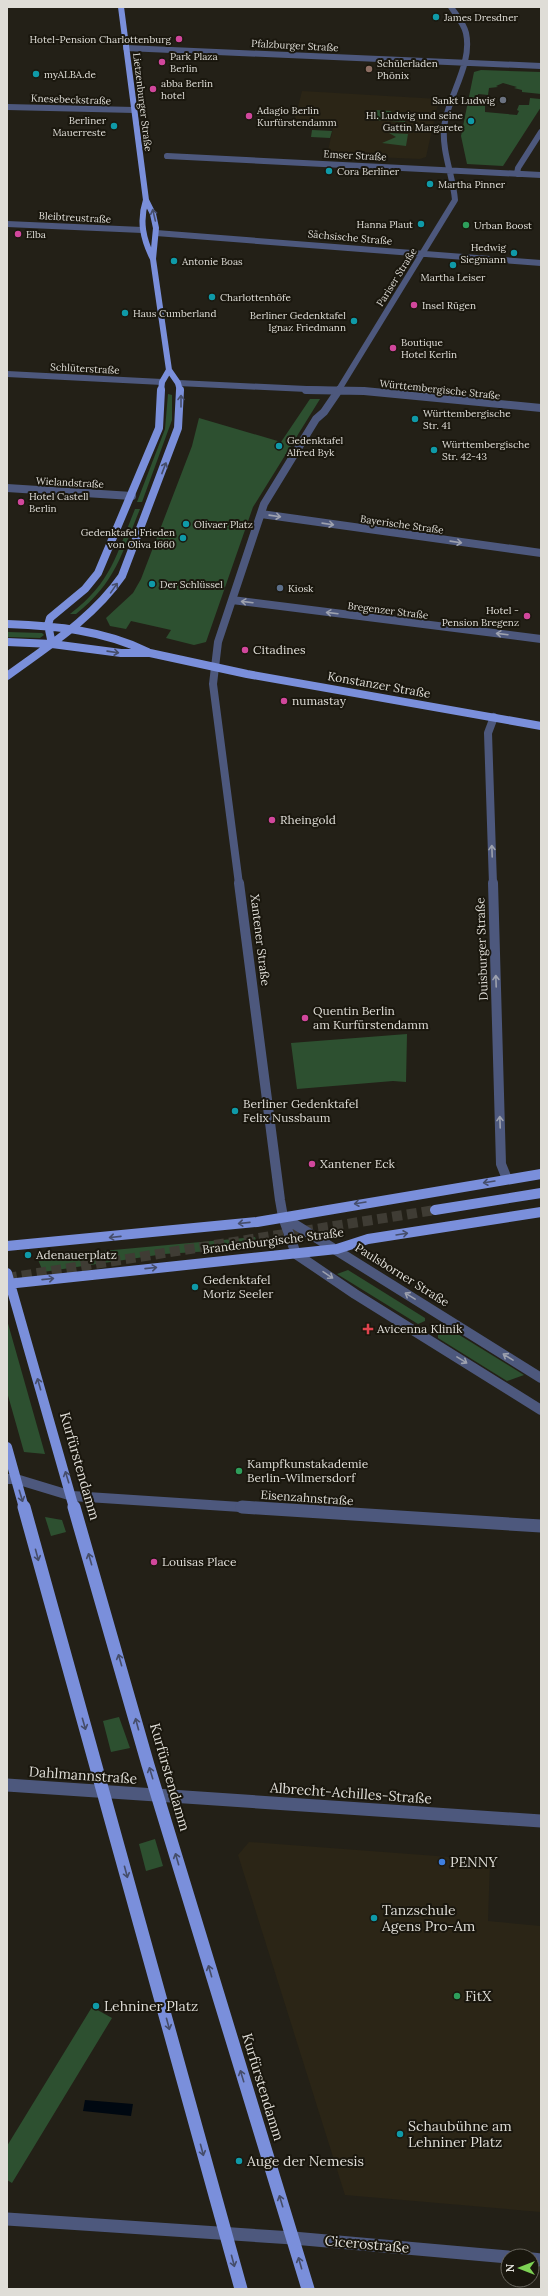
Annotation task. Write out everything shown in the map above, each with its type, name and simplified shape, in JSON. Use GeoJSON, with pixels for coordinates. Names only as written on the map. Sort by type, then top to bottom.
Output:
{"type":"FeatureCollection","features":[{"type":"Feature","properties":{"kind":"main road","name":"Lietzenburger Straße"},"geometry":{"type":"LineString","coordinates":[[121,7],[146,200],[154,212],[158,241],[153,259]]}},
{"type":"Feature","properties":{"kind":"main road","name":"Lietzenburger Straße"},"geometry":{"type":"LineString","coordinates":[[146,200],[140,212],[144,242],[153,259],[169,370],[178,383]]}},
{"type":"Feature","properties":{"kind":"main road"},"geometry":{"type":"LineString","coordinates":[[52,644],[48,625],[50,618],[85,589],[98,573],[132,496],[159,428],[162,382],[169,370]]}},
{"type":"Feature","properties":{"kind":"main road"},"geometry":{"type":"LineString","coordinates":[[7,676],[71,629],[111,592],[130,560],[178,428],[181,397],[178,383],[162,382]]}},
{"type":"Feature","properties":{"kind":"main road"},"geometry":{"type":"LineString","coordinates":[[7,624],[48,625],[71,629],[131,643],[150,653]]}},
{"type":"Feature","properties":{"kind":"main road"},"geometry":{"type":"LineString","coordinates":[[7,642],[52,644],[121,653],[150,653],[214,666]]}},
{"type":"Feature","properties":{"kind":"main road","name":"Konstanzer Straße"},"geometry":{"type":"LineString","coordinates":[[214,666],[247,674],[541,726]]}},
{"type":"Feature","properties":{"kind":"main road","name":"Brandenburgische Straße"},"geometry":{"type":"LineString","coordinates":[[7,1246],[166,1232],[283,1217],[541,1174]]}},
{"type":"Feature","properties":{"kind":"main road"},"geometry":{"type":"LineString","coordinates":[[435,1210],[541,1193]]}},
{"type":"Feature","properties":{"kind":"main road","name":"Brandenburgische Straße"},"geometry":{"type":"LineString","coordinates":[[8,1280],[337,1249],[368,1240],[541,1212]]}},
{"type":"Feature","properties":{"kind":"main road","name":"Kurfürstendamm"},"geometry":{"type":"LineString","coordinates":[[8,1280],[158,1795],[308,2289]]}},
{"type":"Feature","properties":{"kind":"main road"},"geometry":{"type":"LineString","coordinates":[[7,1447],[11,1479],[103,1792],[241,2289]]}},
{"type":"Feature","properties":{"kind":"street","name":"Pariser Straße"},"geometry":{"type":"LineString","coordinates":[[338,391],[455,200],[445,142],[444,127],[468,51],[466,32],[451,7]]}},
{"type":"Feature","properties":{"kind":"street","name":"Pfalzburger Straße"},"geometry":{"type":"LineString","coordinates":[[126,48],[541,66]]}},
{"type":"Feature","properties":{"kind":"street","name":"Knesebeckstraße"},"geometry":{"type":"LineString","coordinates":[[7,107],[134,110]]}},
{"type":"Feature","properties":{"kind":"street"},"geometry":{"type":"LineString","coordinates":[[517,174],[518,168],[541,132]]}},
{"type":"Feature","properties":{"kind":"street","name":"Emser Straße"},"geometry":{"type":"LineString","coordinates":[[167,156],[541,175]]}},
{"type":"Feature","properties":{"kind":"street","name":"Bleibtreustraße"},"geometry":{"type":"LineString","coordinates":[[7,224],[142,230]]}},
{"type":"Feature","properties":{"kind":"street","name":"Sächsische Straße"},"geometry":{"type":"LineString","coordinates":[[156,233],[541,263]]}},
{"type":"Feature","properties":{"kind":"street","name":"Schlüterstraße"},"geometry":{"type":"LineString","coordinates":[[7,374],[162,382]]}},
{"type":"Feature","properties":{"kind":"street"},"geometry":{"type":"LineString","coordinates":[[178,383],[338,391]]}},
{"type":"Feature","properties":{"kind":"street"},"geometry":{"type":"LineString","coordinates":[[214,666],[218,642],[267,497],[316,419],[324,412],[338,391]]}},
{"type":"Feature","properties":{"kind":"street","name":"Württembergische Straße"},"geometry":{"type":"LineString","coordinates":[[338,391],[364,391],[541,408]]}},
{"type":"Feature","properties":{"kind":"street","name":"Wielandstraße"},"geometry":{"type":"LineString","coordinates":[[7,488],[132,496]]}},
{"type":"Feature","properties":{"kind":"street","name":"Bayerische Straße"},"geometry":{"type":"LineString","coordinates":[[261,514],[541,554]]}},
{"type":"Feature","properties":{"kind":"street","name":"Bregenzer Straße"},"geometry":{"type":"LineString","coordinates":[[232,600],[541,639]]}},
{"type":"Feature","properties":{"kind":"street","name":"Xantener Straße"},"geometry":{"type":"LineString","coordinates":[[214,666],[214,691],[283,1217]]}},
{"type":"Feature","properties":{"kind":"street","name":"Duisburger Straße"},"geometry":{"type":"LineString","coordinates":[[494,717],[488,733],[501,1164],[507,1179]]}},
{"type":"Feature","properties":{"kind":"street"},"geometry":{"type":"LineString","coordinates":[[283,1217],[296,1254],[541,1410]]}},
{"type":"Feature","properties":{"kind":"street","name":"Paulsborner Straße"},"geometry":{"type":"LineString","coordinates":[[283,1217],[337,1249],[541,1378]]}},
{"type":"Feature","properties":{"kind":"street","name":"Eisenzahnstraße"},"geometry":{"type":"LineString","coordinates":[[11,1479],[72,1496],[541,1526]]}},
{"type":"Feature","properties":{"kind":"street","name":"Dahlmannstraße"},"geometry":{"type":"LineString","coordinates":[[7,1785],[158,1795]]}},
{"type":"Feature","properties":{"kind":"street","name":"Albrecht-Achilles-Straße"},"geometry":{"type":"LineString","coordinates":[[158,1795],[541,1821]]}},
{"type":"Feature","properties":{"kind":"street"},"geometry":{"type":"LineString","coordinates":[[7,2219],[226,2233]]}},
{"type":"Feature","properties":{"kind":"street","name":"Cicerostraße"},"geometry":{"type":"LineString","coordinates":[[226,2233],[500,2256]]}},
{"type":"Feature","properties":{"kind":"shaded area"},"geometry":{"type":"Polygon","coordinates":[[[302,91],[439,99],[426,157],[420,159],[327,155],[333,128],[293,126],[302,91]]]}},
{"type":"Feature","properties":{"kind":"shaded area"},"geometry":{"type":"Polygon","coordinates":[[[249,1842],[490,1860],[488,1921],[541,1926],[541,2212],[345,2195],[238,1855],[249,1842]]]}},
{"type":"Feature","properties":{"kind":"shaded area"},"geometry":{"type":"Polygon","coordinates":[[[85,2100],[133,2104],[131,2116],[83,2111],[85,2100]]]}},
{"type":"Feature","properties":{"kind":"green space"},"geometry":{"type":"Polygon","coordinates":[[[481,70],[541,72],[541,94],[541,107],[503,166],[467,164],[461,136],[474,72],[481,70]],[[503,83],[496,86],[498,87],[489,88],[488,95],[478,94],[477,102],[487,103],[485,105],[485,112],[517,115],[519,105],[529,105],[530,98],[540,99],[541,94],[522,92],[522,90],[514,88],[517,87],[503,83]]]}},
{"type":"Feature","properties":{"kind":"green space"},"geometry":{"type":"Polygon","coordinates":[[[375,110],[391,111],[393,115],[406,118],[405,122],[373,120],[375,110]]]}},
{"type":"Feature","properties":{"kind":"green space"},"geometry":{"type":"Polygon","coordinates":[[[312,130],[332,131],[330,138],[311,137],[312,130]]]}},
{"type":"Feature","properties":{"kind":"green space"},"geometry":{"type":"Polygon","coordinates":[[[389,133],[408,134],[406,146],[382,143],[396,137],[389,133]]]}},
{"type":"Feature","properties":{"kind":"green space"},"geometry":{"type":"Polygon","coordinates":[[[168,394],[172,395],[172,420],[142,502],[137,502],[165,429],[168,394]]]}},
{"type":"Feature","properties":{"kind":"green space"},"geometry":{"type":"Polygon","coordinates":[[[310,399],[320,399],[253,507],[206,642],[194,645],[166,638],[171,630],[131,621],[126,629],[110,626],[106,618],[133,593],[141,579],[192,446],[199,418],[281,442],[310,399]]]}},
{"type":"Feature","properties":{"kind":"green space"},"geometry":{"type":"Polygon","coordinates":[[[135,509],[140,509],[122,554],[109,579],[100,591],[76,614],[70,614],[95,591],[104,579],[117,554],[135,509]]]}},
{"type":"Feature","properties":{"kind":"green space"},"geometry":{"type":"Polygon","coordinates":[[[7,632],[42,633],[44,635],[40,638],[7,637],[7,632]]]}},
{"type":"Feature","properties":{"kind":"green space"},"geometry":{"type":"Polygon","coordinates":[[[407,1034],[406,1082],[393,1081],[297,1089],[291,1043],[407,1034]]]}},
{"type":"Feature","properties":{"kind":"green space"},"geometry":{"type":"Polygon","coordinates":[[[255,1237],[259,1248],[164,1254],[43,1272],[37,1257],[255,1237]]]}},
{"type":"Feature","properties":{"kind":"green space"},"geometry":{"type":"Polygon","coordinates":[[[348,1270],[425,1318],[425,1321],[418,1324],[337,1274],[348,1270]]]}},
{"type":"Feature","properties":{"kind":"green space"},"geometry":{"type":"Polygon","coordinates":[[[7,1320],[45,1454],[24,1452],[7,1392],[7,1320]]]}},
{"type":"Feature","properties":{"kind":"green space"},"geometry":{"type":"Polygon","coordinates":[[[448,1328],[524,1375],[507,1381],[438,1338],[438,1335],[448,1328]]]}},
{"type":"Feature","properties":{"kind":"green space"},"geometry":{"type":"Polygon","coordinates":[[[45,1517],[62,1520],[66,1532],[51,1536],[45,1517]]]}},
{"type":"Feature","properties":{"kind":"green space"},"geometry":{"type":"Polygon","coordinates":[[[119,1717],[130,1748],[111,1752],[103,1721],[119,1717]]]}},
{"type":"Feature","properties":{"kind":"green space"},"geometry":{"type":"Polygon","coordinates":[[[155,1839],[163,1866],[146,1871],[139,1844],[155,1839]]]}},
{"type":"Feature","properties":{"kind":"green space"},"geometry":{"type":"Polygon","coordinates":[[[92,2007],[112,2018],[12,2183],[7,2180],[7,2146],[92,2007]]]}},
{"type":"Feature","properties":{"kind":"tunnel"},"geometry":{"type":"LineString","coordinates":[[7,1278],[435,1210]]}},
{"type":"Feature","properties":{"kind":"place","name":"James Dresdner"},"geometry":{"type":"Point","coordinates":[436,17]}},
{"type":"Feature","properties":{"kind":"place","name":"Hotel-Pension Charlottenburg"},"geometry":{"type":"Point","coordinates":[179,39]}},
{"type":"Feature","properties":{"kind":"place","name":"Park Plaza Berlin"},"geometry":{"type":"Point","coordinates":[162,62]}},
{"type":"Feature","properties":{"kind":"place","name":"Schülerladen Phönix"},"geometry":{"type":"Point","coordinates":[369,69]}},
{"type":"Feature","properties":{"kind":"place","name":"myALBA.de"},"geometry":{"type":"Point","coordinates":[36,74]}},
{"type":"Feature","properties":{"kind":"place","name":"abba Berlin hotel"},"geometry":{"type":"Point","coordinates":[153,89]}},
{"type":"Feature","properties":{"kind":"place","name":"Sankt Ludwig"},"geometry":{"type":"Point","coordinates":[503,100]}},
{"type":"Feature","properties":{"kind":"place","name":"Adagio Berlin Kurfürstendamm"},"geometry":{"type":"Point","coordinates":[249,116]}},
{"type":"Feature","properties":{"kind":"place","name":"Hl. Ludwig und seine Gattin Margarete"},"geometry":{"type":"Point","coordinates":[471,121]}},
{"type":"Feature","properties":{"kind":"place","name":"Berliner Mauerreste"},"geometry":{"type":"Point","coordinates":[114,126]}},
{"type":"Feature","properties":{"kind":"place","name":"Cora Berliner"},"geometry":{"type":"Point","coordinates":[329,171]}},
{"type":"Feature","properties":{"kind":"place","name":"Martha Pinner"},"geometry":{"type":"Point","coordinates":[430,184]}},
{"type":"Feature","properties":{"kind":"place","name":"Hanna Plaut"},"geometry":{"type":"Point","coordinates":[421,224]}},
{"type":"Feature","properties":{"kind":"place","name":"Urban Boost"},"geometry":{"type":"Point","coordinates":[466,225]}},
{"type":"Feature","properties":{"kind":"place","name":"Elba"},"geometry":{"type":"Point","coordinates":[18,234]}},
{"type":"Feature","properties":{"kind":"place","name":"Hedwig Siegmann"},"geometry":{"type":"Point","coordinates":[514,253]}},
{"type":"Feature","properties":{"kind":"place","name":"Antonie Boas"},"geometry":{"type":"Point","coordinates":[174,261]}},
{"type":"Feature","properties":{"kind":"place","name":"Martha Leiser"},"geometry":{"type":"Point","coordinates":[453,265]}},
{"type":"Feature","properties":{"kind":"place","name":"Charlottenhöfe"},"geometry":{"type":"Point","coordinates":[212,297]}},
{"type":"Feature","properties":{"kind":"place","name":"Insel Rügen"},"geometry":{"type":"Point","coordinates":[414,305]}},
{"type":"Feature","properties":{"kind":"place","name":"Haus Cumberland"},"geometry":{"type":"Point","coordinates":[125,313]}},
{"type":"Feature","properties":{"kind":"place","name":"Berliner Gedenktafel Ignaz Friedmann"},"geometry":{"type":"Point","coordinates":[354,321]}},
{"type":"Feature","properties":{"kind":"place","name":"Boutique Hotel Kerlin"},"geometry":{"type":"Point","coordinates":[393,348]}},
{"type":"Feature","properties":{"kind":"place","name":"Württembergische Str. 41"},"geometry":{"type":"Point","coordinates":[415,419]}},
{"type":"Feature","properties":{"kind":"place","name":"Gedenktafel Alfred Byk"},"geometry":{"type":"Point","coordinates":[279,446]}},
{"type":"Feature","properties":{"kind":"place","name":"Württembergische Str. 42-43"},"geometry":{"type":"Point","coordinates":[434,450]}},
{"type":"Feature","properties":{"kind":"place","name":"Hotel Castell Berlin"},"geometry":{"type":"Point","coordinates":[21,502]}},
{"type":"Feature","properties":{"kind":"place","name":"Olivaer Platz"},"geometry":{"type":"Point","coordinates":[186,524]}},
{"type":"Feature","properties":{"kind":"place","name":"Gedenktafel Frieden von Oliva 1660"},"geometry":{"type":"Point","coordinates":[183,538]}},
{"type":"Feature","properties":{"kind":"place","name":"Der Schlüssel"},"geometry":{"type":"Point","coordinates":[152,584]}},
{"type":"Feature","properties":{"kind":"place","name":"Kiosk"},"geometry":{"type":"Point","coordinates":[280,588]}},
{"type":"Feature","properties":{"kind":"place","name":"Hotel - Pension Bregenz"},"geometry":{"type":"Point","coordinates":[527,616]}},
{"type":"Feature","properties":{"kind":"place","name":"Citadines"},"geometry":{"type":"Point","coordinates":[245,650]}},
{"type":"Feature","properties":{"kind":"place","name":"numastay"},"geometry":{"type":"Point","coordinates":[284,701]}},
{"type":"Feature","properties":{"kind":"place","name":"Rheingold"},"geometry":{"type":"Point","coordinates":[272,820]}},
{"type":"Feature","properties":{"kind":"place","name":"Quentin Berlin am Kurfürstendamm"},"geometry":{"type":"Point","coordinates":[305,1018]}},
{"type":"Feature","properties":{"kind":"place","name":"Berliner Gedenktafel Felix Nussbaum"},"geometry":{"type":"Point","coordinates":[235,1111]}},
{"type":"Feature","properties":{"kind":"place","name":"Xantener Eck"},"geometry":{"type":"Point","coordinates":[312,1164]}},
{"type":"Feature","properties":{"kind":"place","name":"Adenauerplatz"},"geometry":{"type":"Point","coordinates":[28,1255]}},
{"type":"Feature","properties":{"kind":"place","name":"Gedenktafel Moriz Seeler"},"geometry":{"type":"Point","coordinates":[195,1287]}},
{"type":"Feature","properties":{"kind":"place","name":"Avicenna Klinik"},"geometry":{"type":"Point","coordinates":[368,1329]}},
{"type":"Feature","properties":{"kind":"place","name":"Kampfkunstakademie Berlin-Wilmersdorf"},"geometry":{"type":"Point","coordinates":[239,1471]}},
{"type":"Feature","properties":{"kind":"place","name":"Louisas Place"},"geometry":{"type":"Point","coordinates":[154,1562]}},
{"type":"Feature","properties":{"kind":"place","name":"PENNY"},"geometry":{"type":"Point","coordinates":[442,1862]}},
{"type":"Feature","properties":{"kind":"place","name":"Tanzschule Agens Pro-Am"},"geometry":{"type":"Point","coordinates":[374,1918]}},
{"type":"Feature","properties":{"kind":"place","name":"FitX"},"geometry":{"type":"Point","coordinates":[457,1996]}},
{"type":"Feature","properties":{"kind":"place","name":"Lehniner Platz"},"geometry":{"type":"Point","coordinates":[96,2006]}},
{"type":"Feature","properties":{"kind":"place","name":"Schaubühne am Lehniner Platz"},"geometry":{"type":"Point","coordinates":[400,2134]}},
{"type":"Feature","properties":{"kind":"place","name":"Auge der Nemesis"},"geometry":{"type":"Point","coordinates":[239,2161]}}]}
